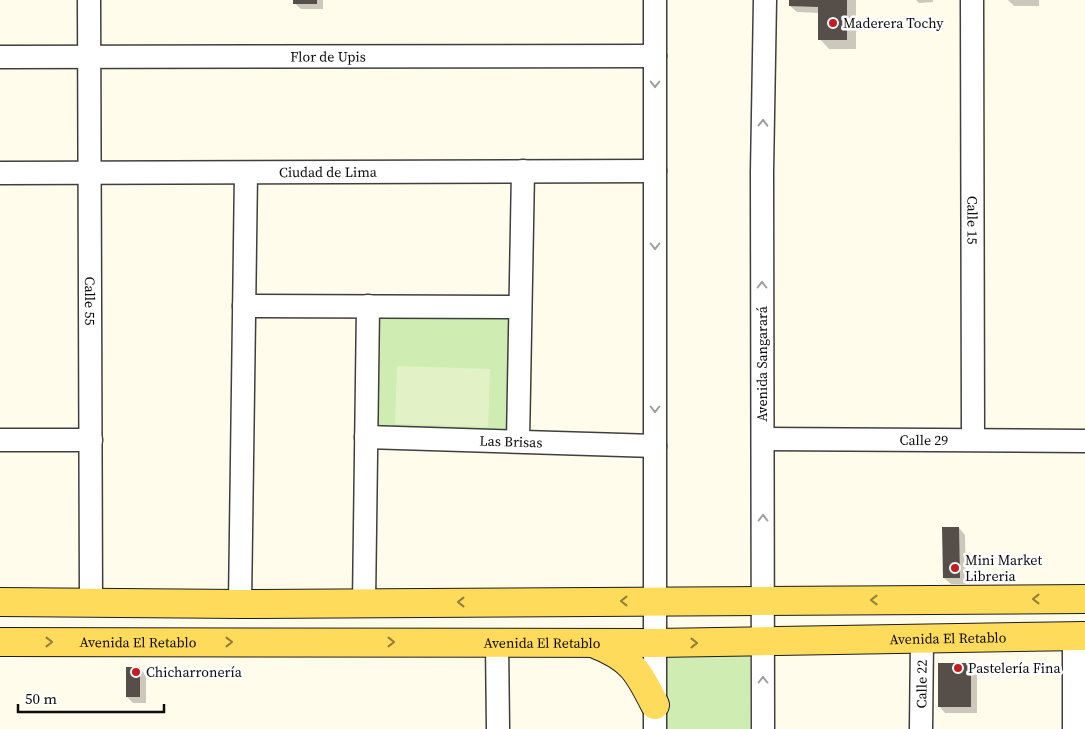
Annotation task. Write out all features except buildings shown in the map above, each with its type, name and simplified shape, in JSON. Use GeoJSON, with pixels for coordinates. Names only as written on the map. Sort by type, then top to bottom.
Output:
{"type":"FeatureCollection","features":[{"type":"Feature","properties":{"kind":"main road"},"geometry":{"type":"LineString","coordinates":[[0,602],[240,604],[1085,599]]}},
{"type":"Feature","properties":{"kind":"main road","name":"Avenida El Retablo"},"geometry":{"type":"LineString","coordinates":[[0,642],[655,643],[1080,636]]}},
{"type":"Feature","properties":{"kind":"main road"},"geometry":{"type":"LineString","coordinates":[[591,642],[614,652],[638,674],[655,717]]}},
{"type":"Feature","properties":{"kind":"street","name":"Calle 55"},"geometry":{"type":"LineString","coordinates":[[89,0],[91,602]]}},
{"type":"Feature","properties":{"kind":"street"},"geometry":{"type":"LineString","coordinates":[[655,0],[655,717]]}},
{"type":"Feature","properties":{"kind":"street","name":"Avenida Sangarará"},"geometry":{"type":"LineString","coordinates":[[763,729],[762,172],[765,0]]}},
{"type":"Feature","properties":{"kind":"street","name":"Calle 15"},"geometry":{"type":"LineString","coordinates":[[972,0],[973,439]]}},
{"type":"Feature","properties":{"kind":"street","name":"Flor de Upis"},"geometry":{"type":"LineString","coordinates":[[0,58],[89,56],[655,56]]}},
{"type":"Feature","properties":{"kind":"street"},"geometry":{"type":"LineString","coordinates":[[518,442],[523,171]]}},
{"type":"Feature","properties":{"kind":"street","name":"Ciudad de Lima"},"geometry":{"type":"LineString","coordinates":[[0,173],[655,171]]}},
{"type":"Feature","properties":{"kind":"street"},"geometry":{"type":"LineString","coordinates":[[240,604],[246,173]]}},
{"type":"Feature","properties":{"kind":"street"},"geometry":{"type":"LineString","coordinates":[[244,306],[520,307]]}},
{"type":"Feature","properties":{"kind":"street"},"geometry":{"type":"LineString","coordinates":[[364,603],[368,306]]}},
{"type":"Feature","properties":{"kind":"street","name":"Las Brisas"},"geometry":{"type":"LineString","coordinates":[[366,437],[655,446]]}},
{"type":"Feature","properties":{"kind":"street","name":"Calle 29"},"geometry":{"type":"LineString","coordinates":[[763,439],[1085,441]]}},
{"type":"Feature","properties":{"kind":"street"},"geometry":{"type":"LineString","coordinates":[[0,440],[91,440]]}},
{"type":"Feature","properties":{"kind":"street"},"geometry":{"type":"LineString","coordinates":[[1074,729],[1080,636]]}},
{"type":"Feature","properties":{"kind":"street","name":"Calle 22"},"geometry":{"type":"LineString","coordinates":[[921,729],[922,639]]}},
{"type":"Feature","properties":{"kind":"street"},"geometry":{"type":"LineString","coordinates":[[498,642],[498,729]]}},
{"type":"Feature","properties":{"kind":"green space"},"geometry":{"type":"Polygon","coordinates":[[[378,312],[510,316],[507,432],[376,428],[378,312]]]}},
{"type":"Feature","properties":{"kind":"green space"},"geometry":{"type":"Polygon","coordinates":[[[397,366],[490,369],[488,427],[395,424],[397,366]]]}},
{"type":"Feature","properties":{"kind":"green space"},"geometry":{"type":"Polygon","coordinates":[[[750,651],[750,729],[667,729],[667,653],[750,651]]]}},
{"type":"Feature","properties":{"kind":"place","name":"Maderera Tochy"},"geometry":{"type":"Point","coordinates":[833,23]}},
{"type":"Feature","properties":{"kind":"place","name":"Mini Market Libreria"},"geometry":{"type":"Point","coordinates":[955,568]}},
{"type":"Feature","properties":{"kind":"place","name":"Pastelería Fina"},"geometry":{"type":"Point","coordinates":[958,668]}},
{"type":"Feature","properties":{"kind":"place","name":"Chicharronería"},"geometry":{"type":"Point","coordinates":[136,672]}}]}
